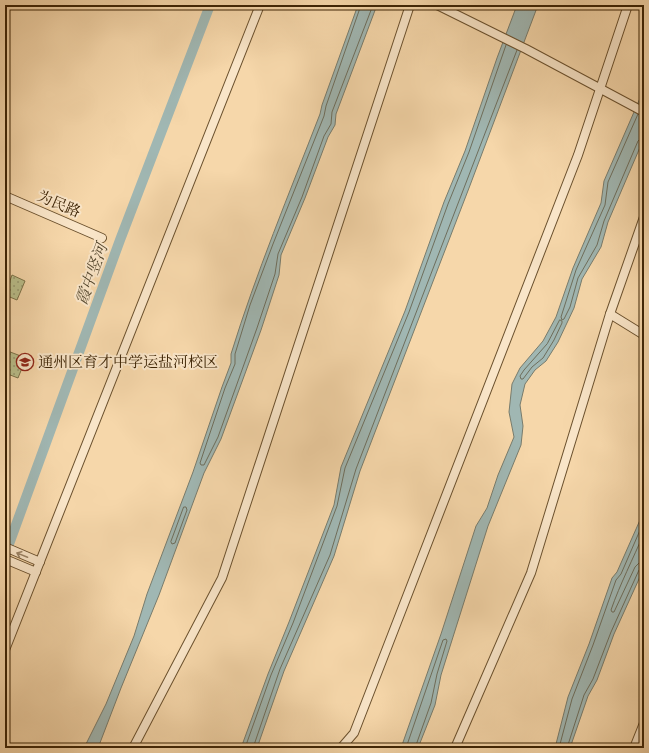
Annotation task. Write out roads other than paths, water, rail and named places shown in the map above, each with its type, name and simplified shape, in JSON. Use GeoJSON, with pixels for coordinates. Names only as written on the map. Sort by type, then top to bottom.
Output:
{"type":"FeatureCollection","features":[{"type":"Feature","properties":{"kind":"street"},"geometry":{"type":"LineString","coordinates":[[5,650],[260,5]]}},
{"type":"Feature","properties":{"kind":"street"},"geometry":{"type":"LineString","coordinates":[[133,748],[222,578],[410,5]]}},
{"type":"Feature","properties":{"kind":"street"},"geometry":{"type":"LineString","coordinates":[[437,5],[526,49],[644,112]]}},
{"type":"Feature","properties":{"kind":"street"},"geometry":{"type":"LineString","coordinates":[[341,748],[354,733],[575,162],[628,5]]}},
{"type":"Feature","properties":{"kind":"street","name":"为民路"},"geometry":{"type":"LineString","coordinates":[[5,196],[102,238]]}},
{"type":"Feature","properties":{"kind":"street"},"geometry":{"type":"LineString","coordinates":[[455,748],[531,573],[610,314],[644,217]]}},
{"type":"Feature","properties":{"kind":"street"},"geometry":{"type":"LineString","coordinates":[[610,314],[644,335]]}},
{"type":"Feature","properties":{"kind":"street"},"geometry":{"type":"LineString","coordinates":[[5,547],[40,562]]}},
{"type":"Feature","properties":{"kind":"street"},"geometry":{"type":"LineString","coordinates":[[5,559],[36,572]]}},
{"type":"Feature","properties":{"kind":"street"},"geometry":{"type":"LineString","coordinates":[[634,748],[644,723]]}},
{"type":"Feature","properties":{"kind":"water"},"geometry":{"type":"Polygon","coordinates":[[[358,5],[377,5],[336,114],[335,125],[328,137],[305,198],[281,255],[279,275],[261,330],[221,439],[204,473],[159,595],[98,748],[84,748],[106,704],[134,636],[147,594],[193,472],[231,363],[231,354],[251,294],[320,114],[358,5]]]}},
{"type":"Feature","properties":{"kind":"water"},"geometry":{"type":"Polygon","coordinates":[[[517,5],[538,5],[360,471],[334,556],[284,671],[257,748],[241,748],[268,674],[334,505],[341,467],[405,311],[444,202],[465,151],[517,5]]]}},
{"type":"Feature","properties":{"kind":"water"},"geometry":{"type":"Polygon","coordinates":[[[644,89],[644,138],[608,222],[601,247],[582,279],[574,308],[558,342],[546,361],[535,370],[525,384],[520,405],[523,426],[521,445],[488,526],[441,675],[435,705],[418,748],[401,748],[441,634],[476,526],[487,508],[498,475],[514,437],[509,412],[512,384],[520,368],[543,341],[556,317],[573,268],[601,203],[604,181],[644,89]]]}},
{"type":"Feature","properties":{"kind":"water"},"geometry":{"type":"Polygon","coordinates":[[[644,511],[644,568],[614,634],[597,680],[588,696],[570,748],[555,748],[568,697],[589,644],[612,578],[617,572],[644,511]]]}},
{"type":"Feature","properties":{"kind":"waterway","name":"霞中竖河"},"geometry":{"type":"LineString","coordinates":[[5,555],[120,240],[210,5]]}},
{"type":"Feature","properties":{"kind":"place","name":"通州区育才中学运盐河校区"},"geometry":{"type":"Point","coordinates":[25,362]}}]}
